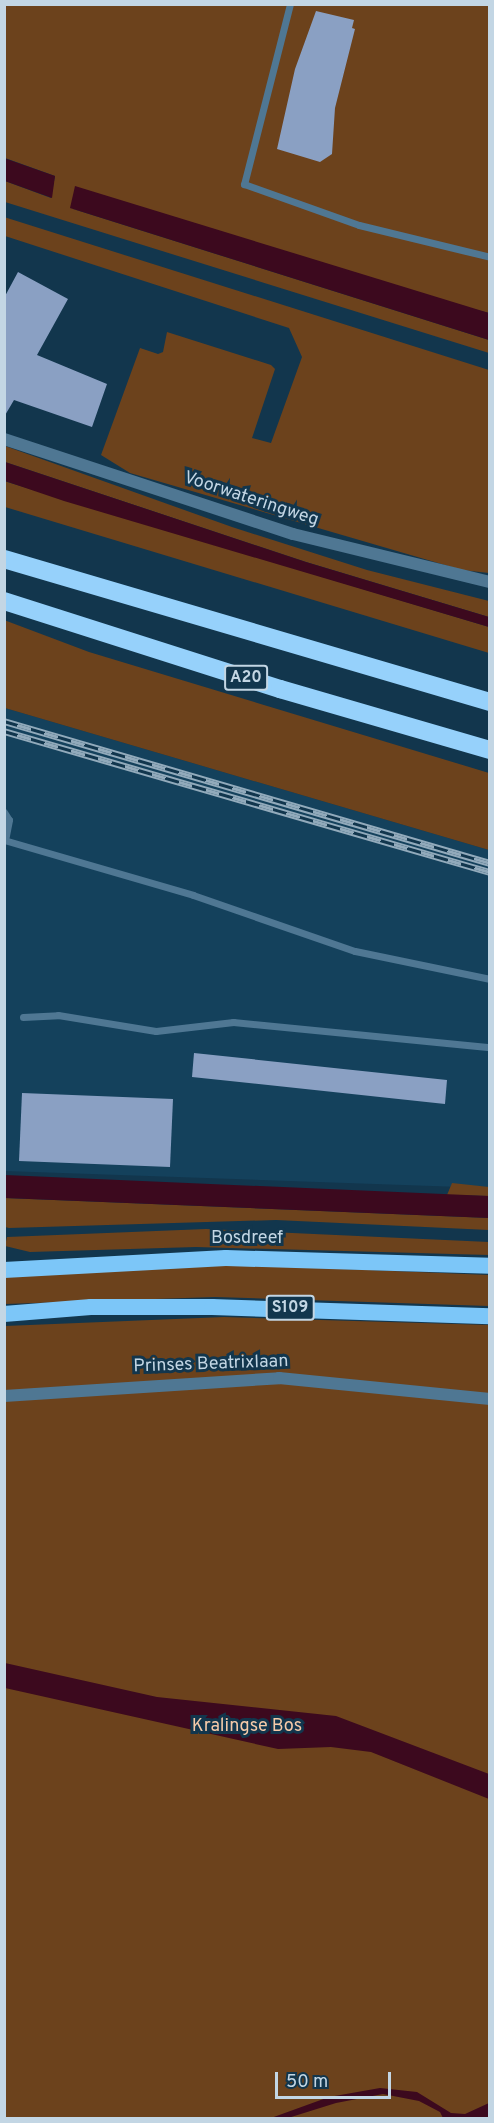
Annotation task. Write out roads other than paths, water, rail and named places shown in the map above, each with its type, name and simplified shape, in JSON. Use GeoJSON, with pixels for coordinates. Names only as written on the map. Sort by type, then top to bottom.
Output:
{"type":"FeatureCollection","features":[{"type":"Feature","properties":{"kind":"highway","name":"A20"},"geometry":{"type":"LineString","coordinates":[[4,559],[489,702]]}},
{"type":"Feature","properties":{"kind":"highway","name":"A20"},"geometry":{"type":"LineString","coordinates":[[4,601],[280,689],[489,750]]}},
{"type":"Feature","properties":{"kind":"highway","name":"Bosdreef"},"geometry":{"type":"LineString","coordinates":[[4,1270],[226,1258],[489,1266]]}},
{"type":"Feature","properties":{"kind":"highway","name":"S109"},"geometry":{"type":"LineString","coordinates":[[4,1314],[91,1307],[212,1307],[489,1316]]}},
{"type":"Feature","properties":{"kind":"street","name":"Voorwateringweg"},"geometry":{"type":"LineString","coordinates":[[4,439],[293,534],[489,582]]}},
{"type":"Feature","properties":{"kind":"street","name":"Prinses Beatrixlaan"},"geometry":{"type":"LineString","coordinates":[[4,1396],[279,1378],[489,1399]]}},
{"type":"Feature","properties":{"kind":"lane"},"geometry":{"type":"LineString","coordinates":[[290,4],[244,184],[359,225],[489,257]]}},
{"type":"Feature","properties":{"kind":"lane"},"geometry":{"type":"LineString","coordinates":[[4,812],[9,820],[5,840],[193,896],[355,951],[489,980]]}},
{"type":"Feature","properties":{"kind":"lane"},"geometry":{"type":"LineString","coordinates":[[23,1017],[58,1015],[156,1030],[233,1022],[489,1047]]}},
{"type":"Feature","properties":{"kind":"railway"},"geometry":{"type":"LineString","coordinates":[[4,721],[490,863]]}},
{"type":"Feature","properties":{"kind":"railway"},"geometry":{"type":"LineString","coordinates":[[4,731],[490,872]]}},
{"type":"Feature","properties":{"kind":"park label","name":"Kralingse Bos"},"geometry":{"type":"Point","coordinates":[247,1727]}}]}
